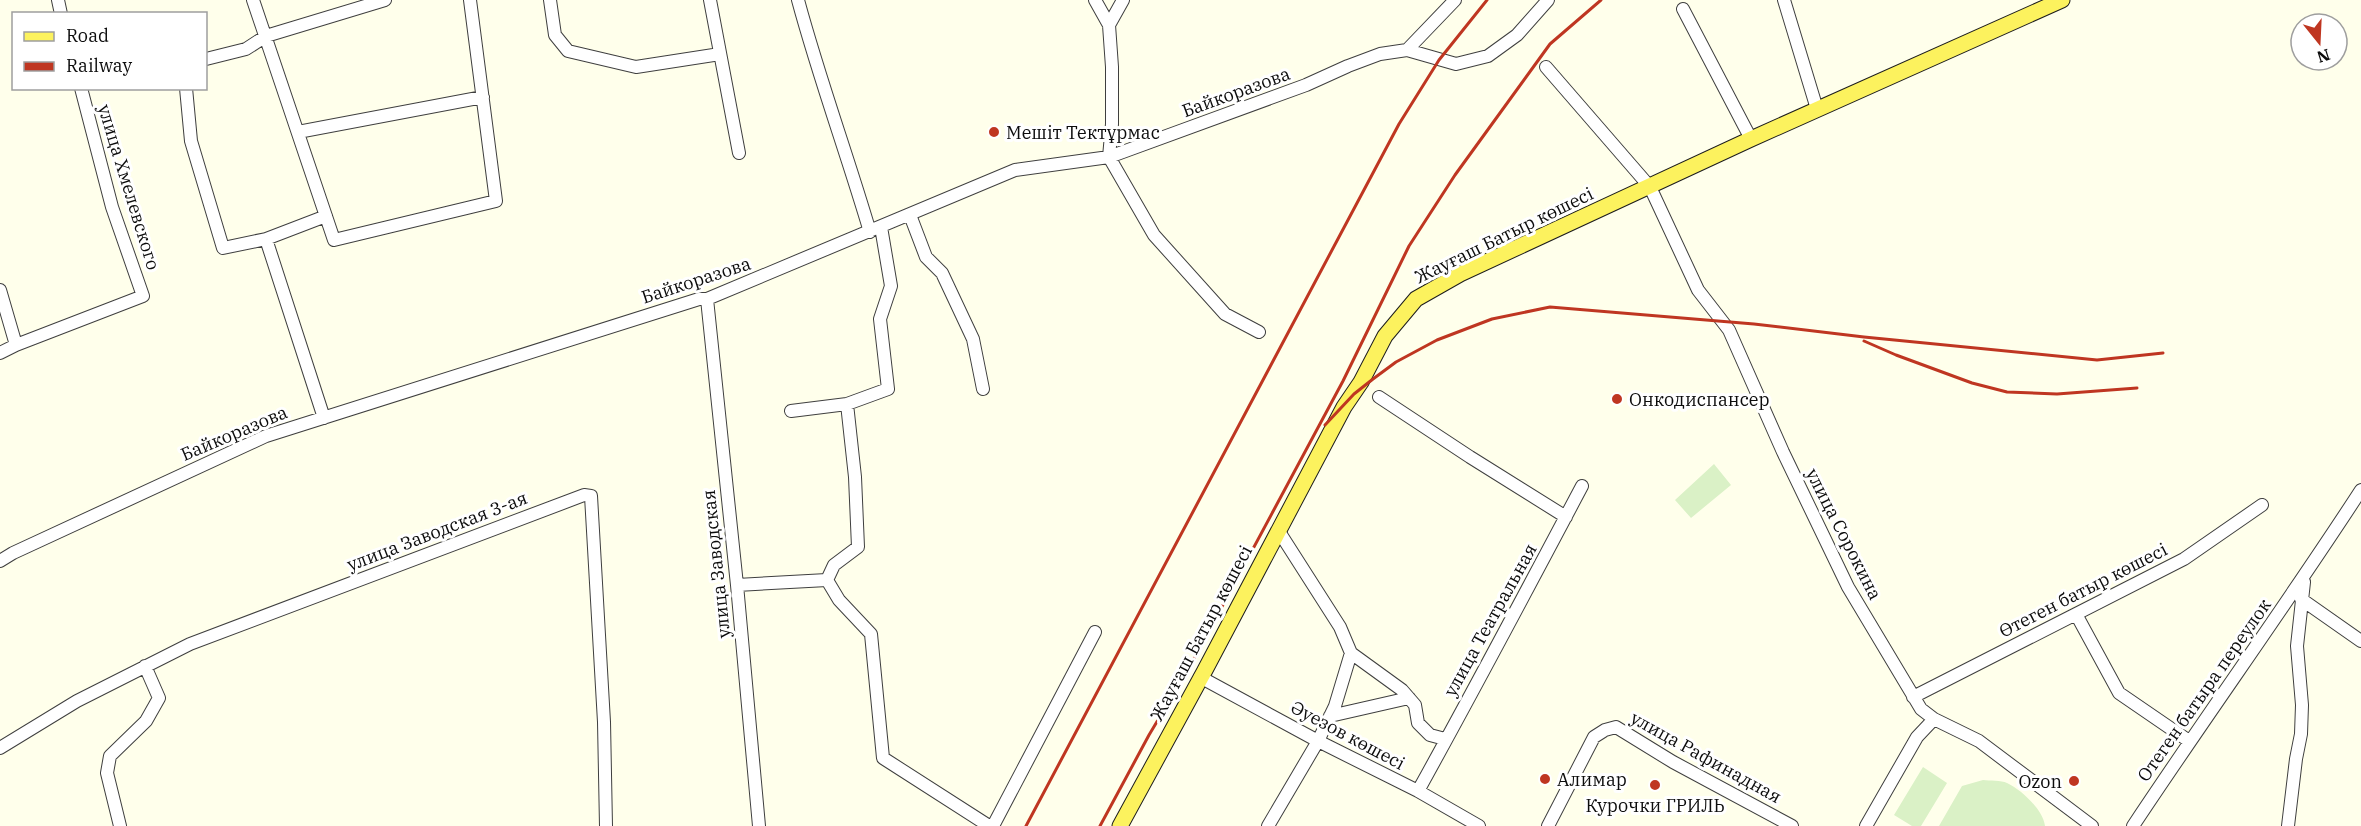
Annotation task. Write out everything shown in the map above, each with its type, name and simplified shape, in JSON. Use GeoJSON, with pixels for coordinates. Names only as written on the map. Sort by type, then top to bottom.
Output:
{"type":"FeatureCollection","features":[{"type":"Feature","properties":{"kind":"main road","name":"Жауғаш Батыр көшесі"},"geometry":{"type":"LineString","coordinates":[[1119,826],[1344,407],[1361,382],[1385,336],[1416,299],[1460,274],[1751,139],[2062,0]]}},
{"type":"Feature","properties":{"kind":"street"},"geometry":{"type":"LineString","coordinates":[[253,0],[334,240],[496,201],[470,0]]}},
{"type":"Feature","properties":{"kind":"street"},"geometry":{"type":"LineString","coordinates":[[207,59],[246,49],[266,36],[381,0]]}},
{"type":"Feature","properties":{"kind":"street"},"geometry":{"type":"LineString","coordinates":[[550,0],[555,35],[568,51],[636,67],[720,54]]}},
{"type":"Feature","properties":{"kind":"street"},"geometry":{"type":"LineString","coordinates":[[710,0],[739,153]]}},
{"type":"Feature","properties":{"kind":"street"},"geometry":{"type":"LineString","coordinates":[[791,411],[847,404],[888,389],[880,319],[891,286],[876,230],[844,147],[798,0]]}},
{"type":"Feature","properties":{"kind":"street"},"geometry":{"type":"LineString","coordinates":[[1095,0],[1109,24],[1112,68],[1112,124],[1109,158],[1154,235],[1225,314],[1259,332]]}},
{"type":"Feature","properties":{"kind":"street"},"geometry":{"type":"LineString","coordinates":[[1109,24],[1123,0]]}},
{"type":"Feature","properties":{"kind":"street"},"geometry":{"type":"LineString","coordinates":[[1407,50],[1455,0]]}},
{"type":"Feature","properties":{"kind":"street","name":"Байкоразова"},"geometry":{"type":"LineString","coordinates":[[0,561],[266,436],[699,299],[707,299],[1015,170],[1109,158],[1306,86],[1380,54],[1407,50],[1456,64],[1488,56],[1517,35],[1548,0]]}},
{"type":"Feature","properties":{"kind":"street"},"geometry":{"type":"LineString","coordinates":[[1784,0],[1817,109]]}},
{"type":"Feature","properties":{"kind":"street"},"geometry":{"type":"LineString","coordinates":[[1683,9],[1751,139]]}},
{"type":"Feature","properties":{"kind":"street","name":"улица Сорокина"},"geometry":{"type":"LineString","coordinates":[[1546,67],[1650,187],[1698,290],[1729,330],[1783,452],[1848,587],[1921,709],[1934,719],[1979,741],[2091,826]]}},
{"type":"Feature","properties":{"kind":"street","name":"улица Хмелевского"},"geometry":{"type":"LineString","coordinates":[[16,345],[143,296],[112,207],[82,90]]}},
{"type":"Feature","properties":{"kind":"street"},"geometry":{"type":"LineString","coordinates":[[186,90],[191,141],[223,248],[266,239],[326,216]]}},
{"type":"Feature","properties":{"kind":"street"},"geometry":{"type":"LineString","coordinates":[[298,132],[483,97]]}},
{"type":"Feature","properties":{"kind":"street"},"geometry":{"type":"LineString","coordinates":[[910,215],[926,257],[942,273],[973,339],[983,388]]}},
{"type":"Feature","properties":{"kind":"street"},"geometry":{"type":"LineString","coordinates":[[266,239],[324,418]]}},
{"type":"Feature","properties":{"kind":"street"},"geometry":{"type":"LineString","coordinates":[[0,290],[16,345],[0,353]]}},
{"type":"Feature","properties":{"kind":"street","name":"улица Заводская"},"geometry":{"type":"LineString","coordinates":[[707,299],[759,826]]}},
{"type":"Feature","properties":{"kind":"street"},"geometry":{"type":"LineString","coordinates":[[1380,397],[1566,517]]}},
{"type":"Feature","properties":{"kind":"street"},"geometry":{"type":"LineString","coordinates":[[827,580],[834,565],[858,547],[855,477],[847,404]]}},
{"type":"Feature","properties":{"kind":"street","name":"улица Театральная"},"geometry":{"type":"LineString","coordinates":[[1418,791],[1503,637],[1582,486]]}},
{"type":"Feature","properties":{"kind":"street","name":"Отеген батыра переулок"},"geometry":{"type":"LineString","coordinates":[[2133,826],[2189,741],[2306,575],[2361,490]]}},
{"type":"Feature","properties":{"kind":"street","name":"улица Заводская 3-ая"},"geometry":{"type":"LineString","coordinates":[[0,748],[77,701],[190,644],[584,495],[591,495],[604,722],[606,826]]}},
{"type":"Feature","properties":{"kind":"street","name":"Өтеген батыр көшесі"},"geometry":{"type":"LineString","coordinates":[[1913,697],[2184,559],[2262,505]]}},
{"type":"Feature","properties":{"kind":"street"},"geometry":{"type":"LineString","coordinates":[[1278,530],[1340,627],[1351,653],[1402,690],[1415,705],[1418,723],[1430,735],[1445,739]]}},
{"type":"Feature","properties":{"kind":"street"},"geometry":{"type":"LineString","coordinates":[[2288,826],[2301,735],[2297,646],[2301,599],[2306,575]]}},
{"type":"Feature","properties":{"kind":"street"},"geometry":{"type":"LineString","coordinates":[[737,585],[827,580]]}},
{"type":"Feature","properties":{"kind":"street"},"geometry":{"type":"LineString","coordinates":[[827,580],[839,600],[872,634],[883,758],[991,826],[1095,632]]}},
{"type":"Feature","properties":{"kind":"street"},"geometry":{"type":"LineString","coordinates":[[2301,599],[2361,641]]}},
{"type":"Feature","properties":{"kind":"street"},"geometry":{"type":"LineString","coordinates":[[2076,614],[2119,693],[2189,741]]}},
{"type":"Feature","properties":{"kind":"street"},"geometry":{"type":"LineString","coordinates":[[1268,826],[1318,741],[1330,716],[1351,653]]}},
{"type":"Feature","properties":{"kind":"street"},"geometry":{"type":"LineString","coordinates":[[120,826],[107,772],[110,756],[146,721],[159,698],[146,666]]}},
{"type":"Feature","properties":{"kind":"street","name":"Әуезов көшесі"},"geometry":{"type":"LineString","coordinates":[[1200,677],[1318,741],[1418,791],[1479,826]]}},
{"type":"Feature","properties":{"kind":"street"},"geometry":{"type":"LineString","coordinates":[[1330,716],[1409,698]]}},
{"type":"Feature","properties":{"kind":"street"},"geometry":{"type":"LineString","coordinates":[[1866,826],[1917,737],[1934,719]]}},
{"type":"Feature","properties":{"kind":"street","name":"улица Рафинадная"},"geometry":{"type":"LineString","coordinates":[[1548,826],[1594,737],[1605,730],[1616,727],[1673,762],[1792,826]]}},
{"type":"Feature","properties":{"kind":"green space"},"geometry":{"type":"Polygon","coordinates":[[[1714,464],[1731,485],[1691,518],[1675,500],[1714,464]]]}},
{"type":"Feature","properties":{"kind":"green space"},"geometry":{"type":"Polygon","coordinates":[[[1923,767],[1947,783],[1921,826],[1912,826],[1894,815],[1923,767]]]}},
{"type":"Feature","properties":{"kind":"green space"},"geometry":{"type":"Polygon","coordinates":[[[1983,780],[2005,782],[2019,790],[2036,807],[2045,826],[1939,826],[1962,786],[1983,780]]]}},
{"type":"Feature","properties":{"kind":"railway"},"geometry":{"type":"LineString","coordinates":[[1026,826],[1399,124],[1439,60],[1487,0]]}},
{"type":"Feature","properties":{"kind":"railway"},"geometry":{"type":"LineString","coordinates":[[1100,826],[1149,735],[1189,668],[1343,381],[1409,246],[1455,175],[1550,44],[1601,0]]}},
{"type":"Feature","properties":{"kind":"railway"},"geometry":{"type":"LineString","coordinates":[[1325,425],[1354,394],[1373,379],[1396,362],[1437,340],[1492,319],[1550,307],[1754,324],[2097,360],[2163,353]]}},
{"type":"Feature","properties":{"kind":"railway"},"geometry":{"type":"LineString","coordinates":[[1864,341],[1972,383],[2007,392],[2057,394],[2137,388]]}},
{"type":"Feature","properties":{"kind":"place","name":"Мешіт Тектұрмас"},"geometry":{"type":"Point","coordinates":[994,132]}},
{"type":"Feature","properties":{"kind":"place","name":"Онкодиспансер"},"geometry":{"type":"Point","coordinates":[1617,399]}},
{"type":"Feature","properties":{"kind":"place","name":"Алимар"},"geometry":{"type":"Point","coordinates":[1545,779]}},
{"type":"Feature","properties":{"kind":"place","name":"Ozon"},"geometry":{"type":"Point","coordinates":[2074,781]}},
{"type":"Feature","properties":{"kind":"place","name":"Курочки ГРИЛЬ"},"geometry":{"type":"Point","coordinates":[1655,785]}}]}
